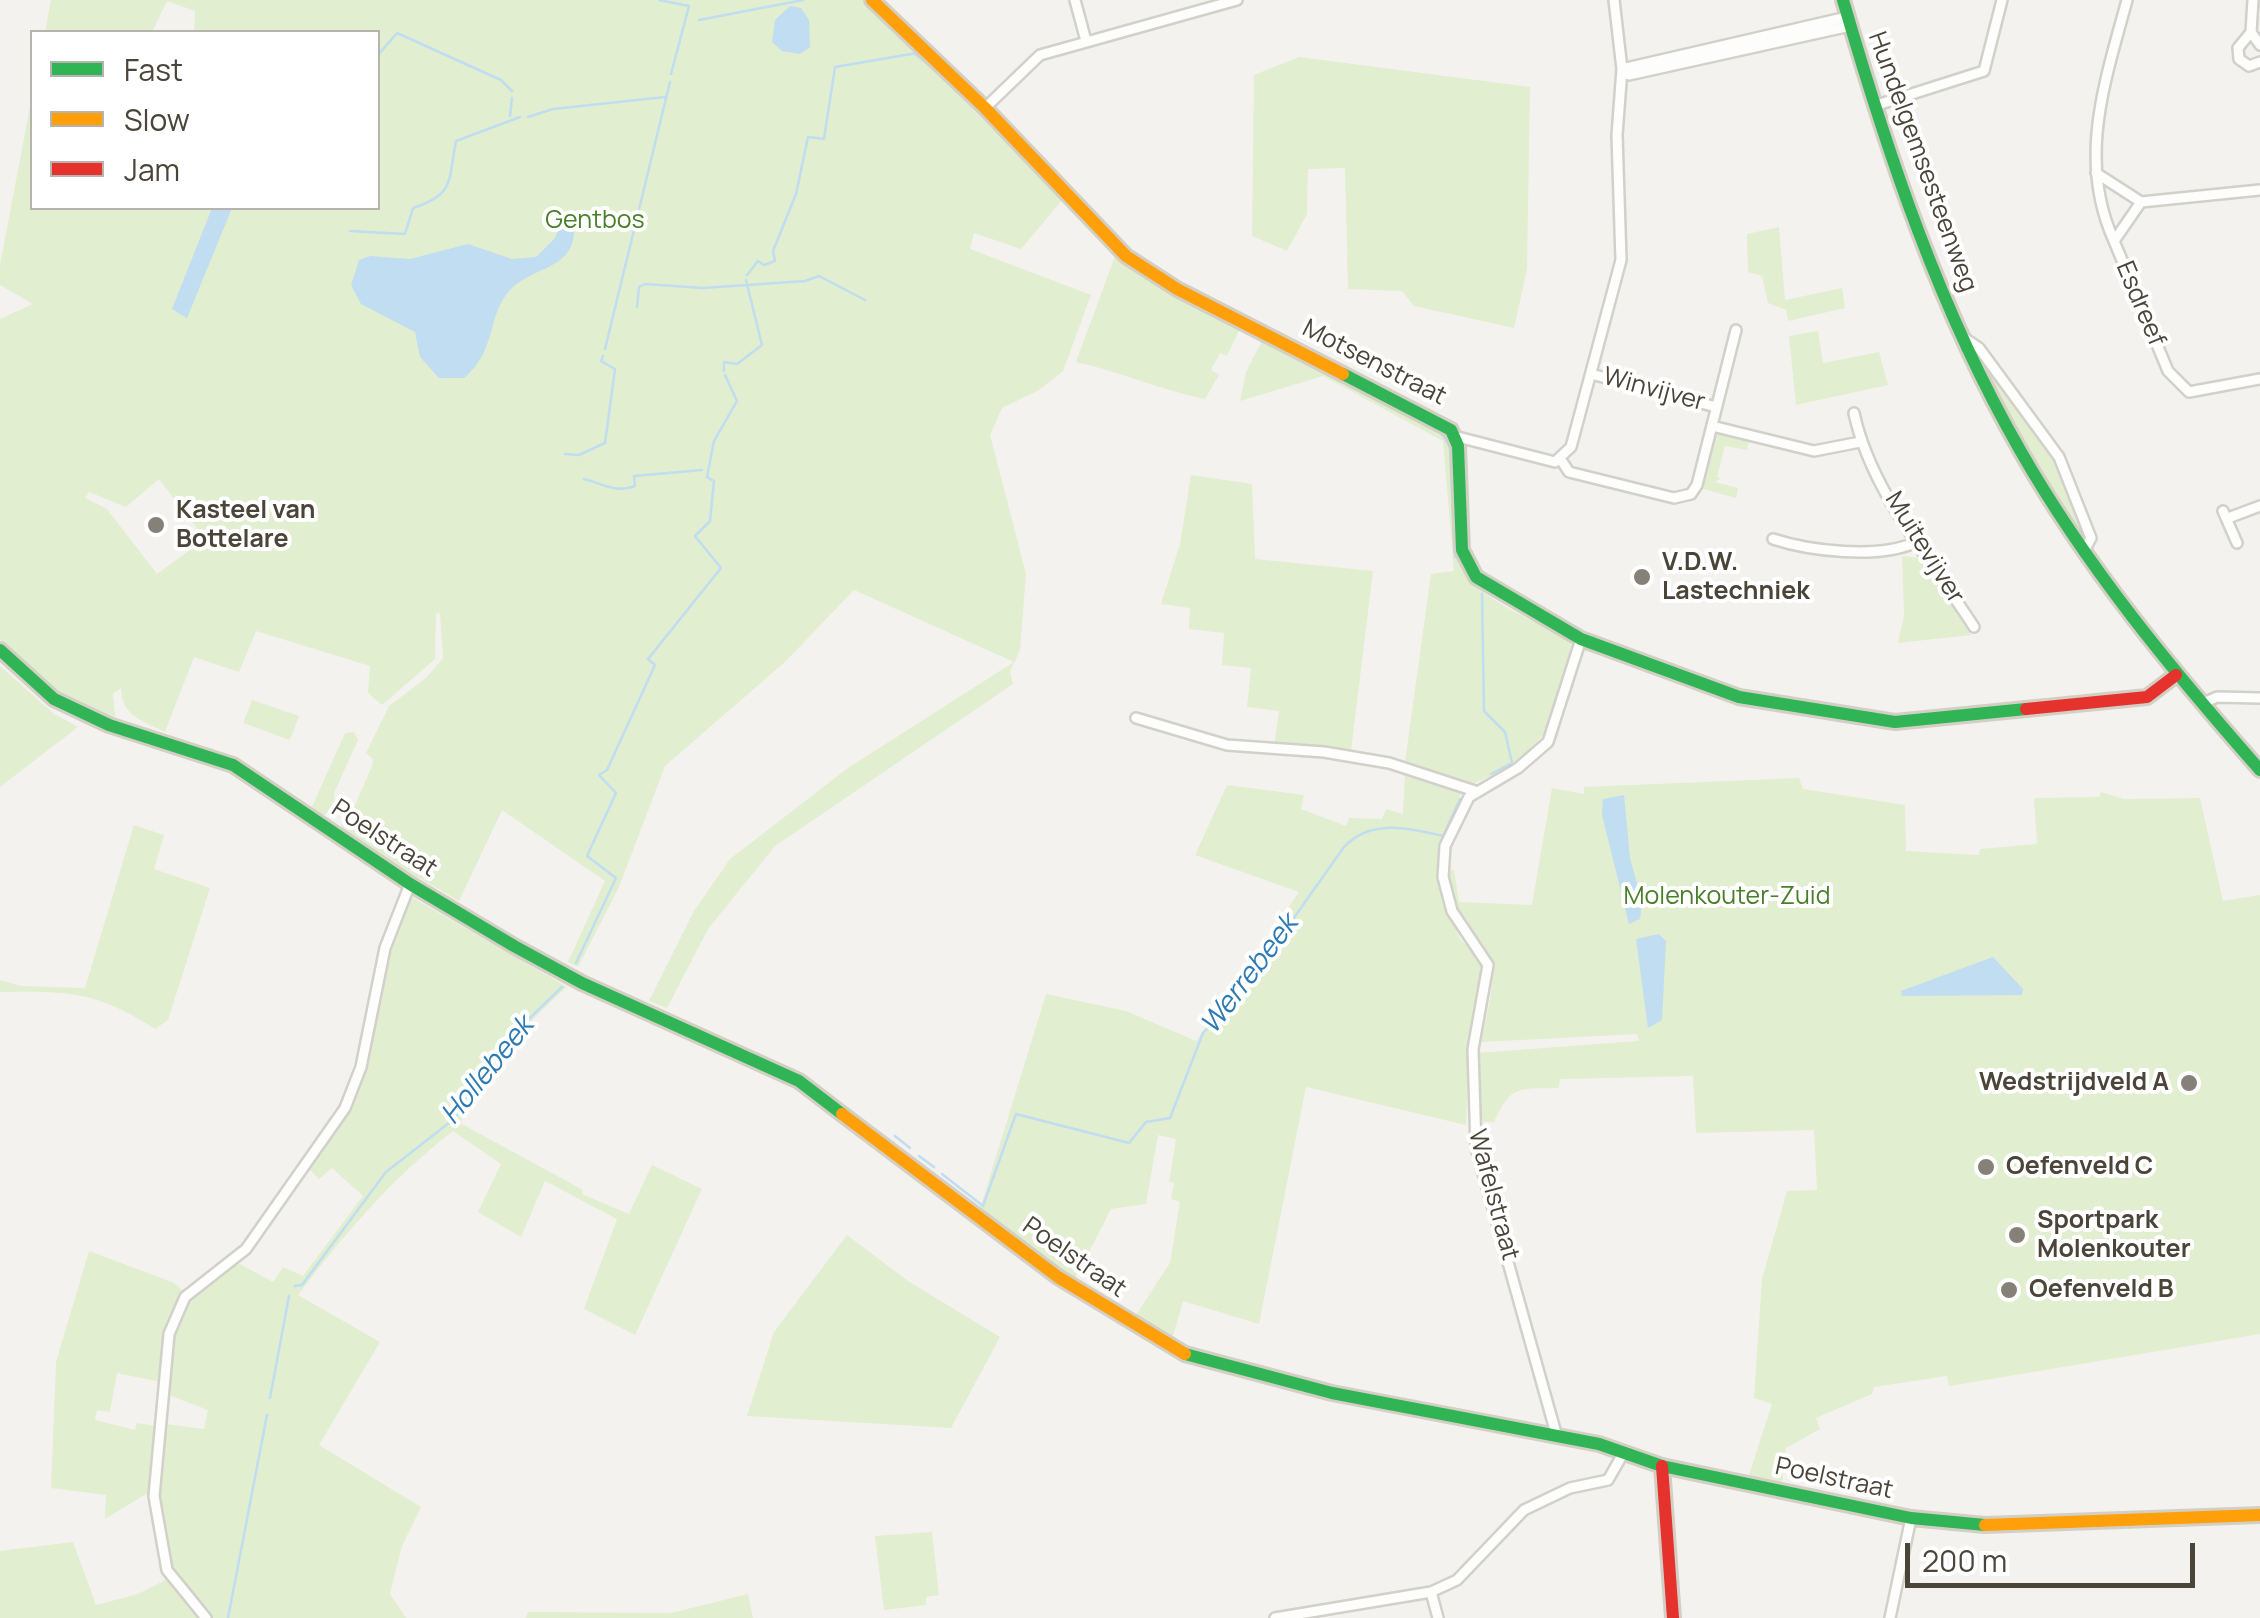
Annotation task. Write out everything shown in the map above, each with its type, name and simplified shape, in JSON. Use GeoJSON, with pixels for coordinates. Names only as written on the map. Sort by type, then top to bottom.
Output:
{"type":"FeatureCollection","features":[{"type":"Feature","properties":{"kind":"street","name":"Motsenstraat"},"geometry":{"type":"LineString","coordinates":[[872,0],[985,108],[1115,247],[1152,274],[1441,422],[1454,436],[1462,550],[1469,569],[1502,596],[1581,639],[1721,692],[1876,721],[2147,697],[2176,675]]}},
{"type":"Feature","properties":{"kind":"street"},"geometry":{"type":"LineString","coordinates":[[1075,0],[1086,41]]}},
{"type":"Feature","properties":{"kind":"street"},"geometry":{"type":"LineString","coordinates":[[985,108],[1032,61],[1086,41],[1237,0]]}},
{"type":"Feature","properties":{"kind":"street"},"geometry":{"type":"LineString","coordinates":[[1454,436],[1547,461],[1561,460],[1572,446],[1621,260],[1617,135],[1622,69],[1614,0]]}},
{"type":"Feature","properties":{"kind":"street","name":"Hundelgemsesteenweg"},"geometry":{"type":"LineString","coordinates":[[1843,0],[1874,106],[1962,337],[2024,456],[2084,551],[2176,675],[2260,770]]}},
{"type":"Feature","properties":{"kind":"street"},"geometry":{"type":"LineString","coordinates":[[1874,106],[1984,71],[2002,0]]}},
{"type":"Feature","properties":{"kind":"street"},"geometry":{"type":"LineString","coordinates":[[2114,241],[2102,214],[2096,173],[2097,110],[2127,0]]}},
{"type":"Feature","properties":{"kind":"street"},"geometry":{"type":"LineString","coordinates":[[2253,0],[2252,32],[2260,45]]}},
{"type":"Feature","properties":{"kind":"street"},"geometry":{"type":"LineString","coordinates":[[1622,69],[1628,75],[1671,61],[1849,21]]}},
{"type":"Feature","properties":{"kind":"street"},"geometry":{"type":"LineString","coordinates":[[2252,32],[2238,48],[2238,59],[2249,66],[2260,62]]}},
{"type":"Feature","properties":{"kind":"street"},"geometry":{"type":"LineString","coordinates":[[2096,173],[2141,202],[2260,190]]}},
{"type":"Feature","properties":{"kind":"street","name":"Esdreef"},"geometry":{"type":"LineString","coordinates":[[2141,202],[2114,241],[2168,371],[2188,392],[2260,379]]}},
{"type":"Feature","properties":{"kind":"street"},"geometry":{"type":"LineString","coordinates":[[1561,460],[1569,472],[1681,499],[1697,485],[1736,330]]}},
{"type":"Feature","properties":{"kind":"street","name":"Hundelgemsesteenweg"},"geometry":{"type":"LineString","coordinates":[[1962,337],[1979,348],[2065,468],[2091,538],[2084,551]]}},
{"type":"Feature","properties":{"kind":"street","name":"Winvijver"},"geometry":{"type":"LineString","coordinates":[[1591,374],[1716,407]]}},
{"type":"Feature","properties":{"kind":"street","name":"Muitevijver"},"geometry":{"type":"LineString","coordinates":[[1854,413],[1860,442],[1914,543],[1974,627]]}},
{"type":"Feature","properties":{"kind":"street"},"geometry":{"type":"LineString","coordinates":[[1712,426],[1814,451],[1860,442]]}},
{"type":"Feature","properties":{"kind":"street"},"geometry":{"type":"LineString","coordinates":[[2238,544],[2225,514],[2260,506]]}},
{"type":"Feature","properties":{"kind":"street"},"geometry":{"type":"LineString","coordinates":[[1773,539],[1817,551],[1900,548],[1914,543]]}},
{"type":"Feature","properties":{"kind":"street"},"geometry":{"type":"LineString","coordinates":[[1136,718],[1241,748],[1375,760],[1475,791],[1518,768],[1548,742],[1581,639]]}},
{"type":"Feature","properties":{"kind":"street","name":"Poelstraat"},"geometry":{"type":"LineString","coordinates":[[0,650],[34,686],[62,706],[127,734],[208,754],[233,765],[410,884],[582,983],[768,1064],[798,1081],[1046,1268],[1183,1355],[1236,1373],[1557,1437],[1624,1452],[1662,1466],[1911,1518],[2014,1527],[2260,1515]]}},
{"type":"Feature","properties":{"kind":"street"},"geometry":{"type":"LineString","coordinates":[[2201,704],[2218,697],[2260,698]]}},
{"type":"Feature","properties":{"kind":"street","name":"Wafelstraat"},"geometry":{"type":"LineString","coordinates":[[1475,791],[1456,818],[1442,862],[1455,918],[1488,964],[1473,1049],[1471,1107],[1476,1148],[1557,1437]]}},
{"type":"Feature","properties":{"kind":"street"},"geometry":{"type":"LineString","coordinates":[[206,1618],[167,1570],[154,1496],[169,1334],[185,1297],[239,1256],[258,1234],[345,1108],[360,1067],[384,948],[410,884]]}},
{"type":"Feature","properties":{"kind":"street"},"geometry":{"type":"LineString","coordinates":[[1275,1618],[1432,1592],[1456,1580],[1524,1510],[1558,1492],[1608,1480],[1624,1452]]}},
{"type":"Feature","properties":{"kind":"street"},"geometry":{"type":"LineString","coordinates":[[1662,1466],[1673,1618]]}},
{"type":"Feature","properties":{"kind":"street"},"geometry":{"type":"LineString","coordinates":[[1890,1618],[1911,1518]]}},
{"type":"Feature","properties":{"kind":"street"},"geometry":{"type":"LineString","coordinates":[[1432,1592],[1438,1618]]}},
{"type":"Feature","properties":{"kind":"green space","name":"Gentbos"},"geometry":{"type":"Polygon","coordinates":[[[51,0],[863,0],[1063,199],[1021,249],[974,233],[970,249],[1091,295],[1063,371],[1039,390],[1002,408],[990,435],[1026,574],[1020,650],[1010,672],[1013,684],[775,846],[708,929],[667,1008],[649,1001],[694,911],[730,859],[848,768],[1014,662],[854,590],[786,661],[665,766],[619,887],[578,967],[568,962],[605,881],[502,810],[459,901],[418,877],[414,881],[340,831],[346,808],[353,810],[372,766],[373,759],[366,753],[389,706],[426,678],[443,658],[440,613],[436,614],[435,659],[382,705],[368,693],[370,666],[256,631],[239,672],[194,657],[165,732],[129,711],[121,688],[113,694],[116,725],[67,701],[38,680],[0,639],[0,319],[33,304],[0,285],[0,265],[30,107],[30,210],[380,210],[380,30],[194,30],[195,11],[167,1],[153,30],[45,30],[51,0]],[[159,479],[126,507],[89,492],[85,498],[107,509],[157,574],[205,539],[159,479]]]}},
{"type":"Feature","properties":{"kind":"green space"},"geometry":{"type":"Polygon","coordinates":[[[1299,57],[1530,87],[1527,269],[1514,328],[1414,306],[1402,291],[1348,289],[1345,168],[1308,169],[1307,214],[1287,251],[1252,236],[1254,75],[1299,57]]]}},
{"type":"Feature","properties":{"kind":"green space"},"geometry":{"type":"Polygon","coordinates":[[[1779,227],[1785,300],[1842,288],[1845,308],[1788,321],[1786,310],[1768,303],[1762,276],[1748,272],[1747,234],[1779,227]]]}},
{"type":"Feature","properties":{"kind":"green space"},"geometry":{"type":"Polygon","coordinates":[[[1115,256],[1160,287],[1240,328],[1227,356],[1220,353],[1211,370],[1219,375],[1205,399],[1076,362],[1115,256]]]}},
{"type":"Feature","properties":{"kind":"green space"},"geometry":{"type":"Polygon","coordinates":[[[1818,331],[1823,363],[1879,352],[1888,385],[1796,405],[1789,336],[1818,331]]]}},
{"type":"Feature","properties":{"kind":"green space"},"geometry":{"type":"Polygon","coordinates":[[[1263,339],[1446,433],[1452,446],[1456,555],[1464,570],[1474,584],[1502,605],[1566,637],[1571,645],[1555,714],[1533,747],[1497,772],[1474,783],[1405,762],[1431,574],[1454,571],[1443,441],[1323,376],[1240,401],[1246,372],[1263,339]]]}},
{"type":"Feature","properties":{"kind":"green space"},"geometry":{"type":"Polygon","coordinates":[[[1992,372],[2057,461],[2083,535],[2079,535],[1990,385],[1988,374],[1992,372]]]}},
{"type":"Feature","properties":{"kind":"green space"},"geometry":{"type":"Polygon","coordinates":[[[1721,433],[1749,440],[1747,450],[1725,446],[1717,477],[1721,478],[1715,482],[1738,488],[1736,498],[1700,488],[1714,437],[1721,433]]]}},
{"type":"Feature","properties":{"kind":"green space"},"geometry":{"type":"Polygon","coordinates":[[[1191,475],[1252,484],[1255,559],[1373,571],[1351,751],[1274,747],[1279,711],[1247,707],[1251,668],[1222,665],[1224,633],[1189,629],[1190,608],[1161,604],[1180,544],[1191,475]]]}},
{"type":"Feature","properties":{"kind":"green space"},"geometry":{"type":"Polygon","coordinates":[[[1902,556],[1921,558],[1971,635],[1898,643],[1904,616],[1902,556]]]}},
{"type":"Feature","properties":{"kind":"green space"},"geometry":{"type":"Polygon","coordinates":[[[0,666],[54,714],[78,727],[0,787],[0,666]]]}},
{"type":"Feature","properties":{"kind":"green space"},"geometry":{"type":"Polygon","coordinates":[[[252,700],[299,716],[290,740],[243,723],[252,700]]]}},
{"type":"Feature","properties":{"kind":"green space"},"geometry":{"type":"Polygon","coordinates":[[[354,732],[358,740],[334,793],[336,809],[321,816],[311,809],[345,733],[354,732]]]}},
{"type":"Feature","properties":{"kind":"green space"},"geometry":{"type":"Polygon","coordinates":[[[1405,773],[1461,793],[1442,848],[1447,907],[1460,939],[1481,960],[1484,975],[1469,1045],[1466,1125],[1306,1087],[1259,1324],[1183,1301],[1170,1346],[1132,1321],[1170,1263],[1180,1202],[1171,1199],[1174,1183],[1169,1182],[1176,1139],[1158,1135],[1146,1204],[1111,1209],[1073,1283],[979,1212],[1046,994],[1126,1011],[1196,1041],[1299,892],[1195,855],[1227,785],[1304,795],[1301,809],[1346,826],[1349,818],[1382,819],[1386,809],[1403,814],[1405,773]]]}},
{"type":"Feature","properties":{"kind":"green space","name":"Molenkouter-Zuid"},"geometry":{"type":"Polygon","coordinates":[[[1799,778],[1803,789],[1905,805],[1906,851],[1979,855],[1980,849],[2037,844],[2034,798],[2099,797],[2101,792],[2124,799],[2200,798],[2223,901],[2260,895],[2260,1334],[1949,1386],[1947,1376],[1874,1387],[1872,1394],[1816,1418],[1820,1429],[1786,1448],[1782,1483],[1749,1475],[1772,1404],[1754,1398],[1762,1279],[1787,1191],[1817,1190],[1814,1130],[1696,1133],[1693,1076],[1560,1079],[1559,1088],[1518,1091],[1506,1101],[1494,1122],[1475,1121],[1477,1053],[1639,1041],[1637,1034],[1481,1042],[1492,971],[1485,950],[1453,902],[1449,870],[1454,870],[1459,902],[1532,905],[1552,788],[1584,794],[1584,787],[1799,778]]]}},
{"type":"Feature","properties":{"kind":"green space"},"geometry":{"type":"Polygon","coordinates":[[[134,825],[164,835],[154,869],[210,888],[168,1020],[155,1029],[98,1000],[64,993],[0,992],[0,980],[21,986],[85,988],[134,825]]]}},
{"type":"Feature","properties":{"kind":"green space"},"geometry":{"type":"Polygon","coordinates":[[[408,895],[567,987],[520,1034],[460,1123],[583,1190],[582,1194],[629,1214],[652,1165],[702,1189],[635,1335],[584,1309],[617,1219],[545,1181],[521,1237],[478,1212],[501,1164],[453,1131],[409,1168],[370,1207],[298,1295],[380,1342],[319,1445],[421,1507],[402,1546],[390,1594],[406,1618],[211,1618],[177,1573],[162,1528],[160,1479],[165,1424],[204,1429],[208,1410],[166,1394],[175,1331],[188,1305],[236,1262],[273,1282],[283,1267],[303,1276],[363,1196],[332,1168],[319,1179],[307,1167],[347,1108],[380,974],[408,895]]]}},
{"type":"Feature","properties":{"kind":"green space"},"geometry":{"type":"Polygon","coordinates":[[[847,1235],[908,1281],[1000,1337],[951,1428],[747,1416],[774,1332],[847,1235]]]}},
{"type":"Feature","properties":{"kind":"green space"},"geometry":{"type":"Polygon","coordinates":[[[89,1251],[174,1283],[185,1293],[167,1333],[161,1382],[117,1373],[110,1412],[97,1410],[95,1420],[135,1430],[137,1423],[156,1426],[151,1491],[105,1519],[106,1495],[51,1488],[56,1362],[89,1251]]]}},
{"type":"Feature","properties":{"kind":"green space"},"geometry":{"type":"Polygon","coordinates":[[[932,1532],[939,1595],[926,1597],[926,1605],[884,1610],[875,1536],[932,1532]]]}},
{"type":"Feature","properties":{"kind":"green space"},"geometry":{"type":"Polygon","coordinates":[[[73,1542],[96,1605],[138,1594],[167,1579],[201,1618],[0,1618],[0,1551],[73,1542]]]}},
{"type":"Feature","properties":{"kind":"green space"},"geometry":{"type":"Polygon","coordinates":[[[748,1594],[753,1618],[526,1618],[528,1612],[671,1613],[748,1594]]]}},
{"type":"Feature","properties":{"kind":"water"},"geometry":{"type":"Polygon","coordinates":[[[790,6],[801,8],[809,20],[810,47],[800,54],[782,51],[772,42],[775,20],[790,6]]]}},
{"type":"Feature","properties":{"kind":"water"},"geometry":{"type":"Polygon","coordinates":[[[211,210],[231,210],[187,318],[172,309],[211,210]]]}},
{"type":"Feature","properties":{"kind":"water"},"geometry":{"type":"Polygon","coordinates":[[[561,224],[571,224],[574,231],[567,253],[510,290],[497,311],[482,356],[464,378],[439,378],[420,357],[415,332],[361,304],[351,285],[359,260],[370,256],[410,259],[468,244],[512,259],[536,257],[555,238],[561,224]]]}},
{"type":"Feature","properties":{"kind":"water"},"geometry":{"type":"Polygon","coordinates":[[[1624,795],[1630,858],[1642,902],[1640,919],[1629,924],[1602,815],[1603,799],[1624,795]]]}},
{"type":"Feature","properties":{"kind":"water"},"geometry":{"type":"Polygon","coordinates":[[[1659,934],[1666,941],[1662,1020],[1648,1028],[1636,939],[1659,934]]]}},
{"type":"Feature","properties":{"kind":"water"},"geometry":{"type":"Polygon","coordinates":[[[1993,957],[2023,989],[2022,995],[1902,996],[1901,991],[1993,957]]]}},
{"type":"Feature","properties":{"kind":"waterway"},"geometry":{"type":"LineString","coordinates":[[659,0],[689,6],[671,74]]}},
{"type":"Feature","properties":{"kind":"waterway","name":"Hollebeek"},"geometry":{"type":"LineString","coordinates":[[699,20],[803,0]]}},
{"type":"Feature","properties":{"kind":"waterway"},"geometry":{"type":"LineString","coordinates":[[380,53],[397,33],[501,80],[512,91]]}},
{"type":"Feature","properties":{"kind":"waterway","name":"Werrebeek"},"geometry":{"type":"LineString","coordinates":[[914,53],[940,74]]}},
{"type":"Feature","properties":{"kind":"waterway","name":"Hollebeek"},"geometry":{"type":"LineString","coordinates":[[747,275],[758,261],[764,265],[775,261],[773,251],[796,194],[808,137],[824,139],[835,67],[917,53]]}},
{"type":"Feature","properties":{"kind":"waterway"},"geometry":{"type":"LineString","coordinates":[[605,349],[670,82]]}},
{"type":"Feature","properties":{"kind":"waterway"},"geometry":{"type":"LineString","coordinates":[[528,117],[553,109],[665,97]]}},
{"type":"Feature","properties":{"kind":"waterway"},"geometry":{"type":"LineString","coordinates":[[510,116],[512,98]]}},
{"type":"Feature","properties":{"kind":"waterway"},"geometry":{"type":"LineString","coordinates":[[350,231],[405,234],[413,208],[436,197],[447,185],[456,141],[520,117]]}},
{"type":"Feature","properties":{"kind":"waterway","name":"Werrebeek"},"geometry":{"type":"LineString","coordinates":[[1124,264],[1191,304]]}},
{"type":"Feature","properties":{"kind":"waterway","name":"Hollebeek"},"geometry":{"type":"LineString","coordinates":[[637,307],[639,287],[645,284],[703,288],[805,281],[819,276],[865,300]]}},
{"type":"Feature","properties":{"kind":"waterway","name":"Hollebeek"},"geometry":{"type":"LineString","coordinates":[[724,371],[724,362],[737,364],[762,345],[746,280]]}},
{"type":"Feature","properties":{"kind":"waterway"},"geometry":{"type":"LineString","coordinates":[[565,454],[579,455],[605,443],[615,369],[601,361],[603,356]]}},
{"type":"Feature","properties":{"kind":"waterway","name":"Hollebeek"},"geometry":{"type":"LineString","coordinates":[[576,963],[616,878],[587,856],[616,793],[599,775],[607,770],[655,665],[648,659],[721,568],[695,536],[710,521],[714,481],[707,477],[714,441],[737,401],[725,375]]}},
{"type":"Feature","properties":{"kind":"waterway","name":"Werrebeek"},"geometry":{"type":"LineString","coordinates":[[1441,432],[1450,447],[1455,557]]}},
{"type":"Feature","properties":{"kind":"waterway"},"geometry":{"type":"LineString","coordinates":[[584,479],[621,489],[635,486],[634,476],[702,470]]}},
{"type":"Feature","properties":{"kind":"waterway","name":"Werrebeek"},"geometry":{"type":"LineString","coordinates":[[1482,594],[1484,711],[1505,732],[1512,763],[1491,774]]}},
{"type":"Feature","properties":{"kind":"waterway","name":"Werrebeek"},"geometry":{"type":"LineString","coordinates":[[942,1174],[983,1206],[1016,1114],[1129,1143],[1146,1122],[1170,1118],[1203,1033],[1245,987],[1344,847],[1378,829],[1404,828],[1443,836],[1460,799]]}},
{"type":"Feature","properties":{"kind":"waterway","name":"Hollebeek"},"geometry":{"type":"LineString","coordinates":[[295,1286],[302,1285],[386,1172],[454,1119],[506,1041],[562,987]]}},
{"type":"Feature","properties":{"kind":"waterway","name":"Werrebeek"},"geometry":{"type":"LineString","coordinates":[[895,1136],[910,1148]]}},
{"type":"Feature","properties":{"kind":"waterway","name":"Werrebeek"},"geometry":{"type":"LineString","coordinates":[[919,1156],[934,1167]]}},
{"type":"Feature","properties":{"kind":"waterway","name":"Hollebeek"},"geometry":{"type":"LineString","coordinates":[[270,1398],[289,1296]]}},
{"type":"Feature","properties":{"kind":"waterway","name":"Hollebeek"},"geometry":{"type":"LineString","coordinates":[[228,1618],[267,1415]]}},
{"type":"Feature","properties":{"kind":"traffic: fast"},"geometry":{"type":"LineString","coordinates":[[1843,0],[1918,230],[1991,397],[2046,493],[2102,576],[2260,770]]}},
{"type":"Feature","properties":{"kind":"traffic: fast"},"geometry":{"type":"LineString","coordinates":[[1343,374],[1451,430],[1458,446],[1462,550],[1476,577],[1581,639],[1739,697],[1895,722],[2026,709]]}},
{"type":"Feature","properties":{"kind":"traffic: fast"},"geometry":{"type":"LineString","coordinates":[[0,650],[54,699],[109,725],[233,765],[410,884],[514,946],[582,983],[799,1081],[842,1114]]}},
{"type":"Feature","properties":{"kind":"traffic: fast"},"geometry":{"type":"LineString","coordinates":[[1185,1354],[1332,1393],[1599,1444],[1662,1466],[1911,1518],[1985,1525]]}},
{"type":"Feature","properties":{"kind":"traffic: slow"},"geometry":{"type":"LineString","coordinates":[[872,0],[985,108],[1126,256],[1177,289],[1343,374]]}},
{"type":"Feature","properties":{"kind":"traffic: slow"},"geometry":{"type":"LineString","coordinates":[[842,1114],[1058,1277],[1185,1354]]}},
{"type":"Feature","properties":{"kind":"traffic: slow"},"geometry":{"type":"LineString","coordinates":[[1985,1525],[2260,1515]]}},
{"type":"Feature","properties":{"kind":"traffic: jam"},"geometry":{"type":"LineString","coordinates":[[2026,709],[2147,697],[2176,675]]}},
{"type":"Feature","properties":{"kind":"traffic: jam"},"geometry":{"type":"LineString","coordinates":[[1662,1466],[1673,1618]]}},
{"type":"Feature","properties":{"kind":"place","name":"Kasteel van Bottelare"},"geometry":{"type":"Point","coordinates":[156,525]}},
{"type":"Feature","properties":{"kind":"place","name":"V.D.W. Lastechniek"},"geometry":{"type":"Point","coordinates":[1642,577]}},
{"type":"Feature","properties":{"kind":"place","name":"Wedstrijdveld A"},"geometry":{"type":"Point","coordinates":[2189,1083]}},
{"type":"Feature","properties":{"kind":"place","name":"Oefenveld C"},"geometry":{"type":"Point","coordinates":[1986,1167]}},
{"type":"Feature","properties":{"kind":"place","name":"Sportpark Molenkouter"},"geometry":{"type":"Point","coordinates":[2017,1235]}},
{"type":"Feature","properties":{"kind":"place","name":"Oefenveld B"},"geometry":{"type":"Point","coordinates":[2009,1290]}}]}
